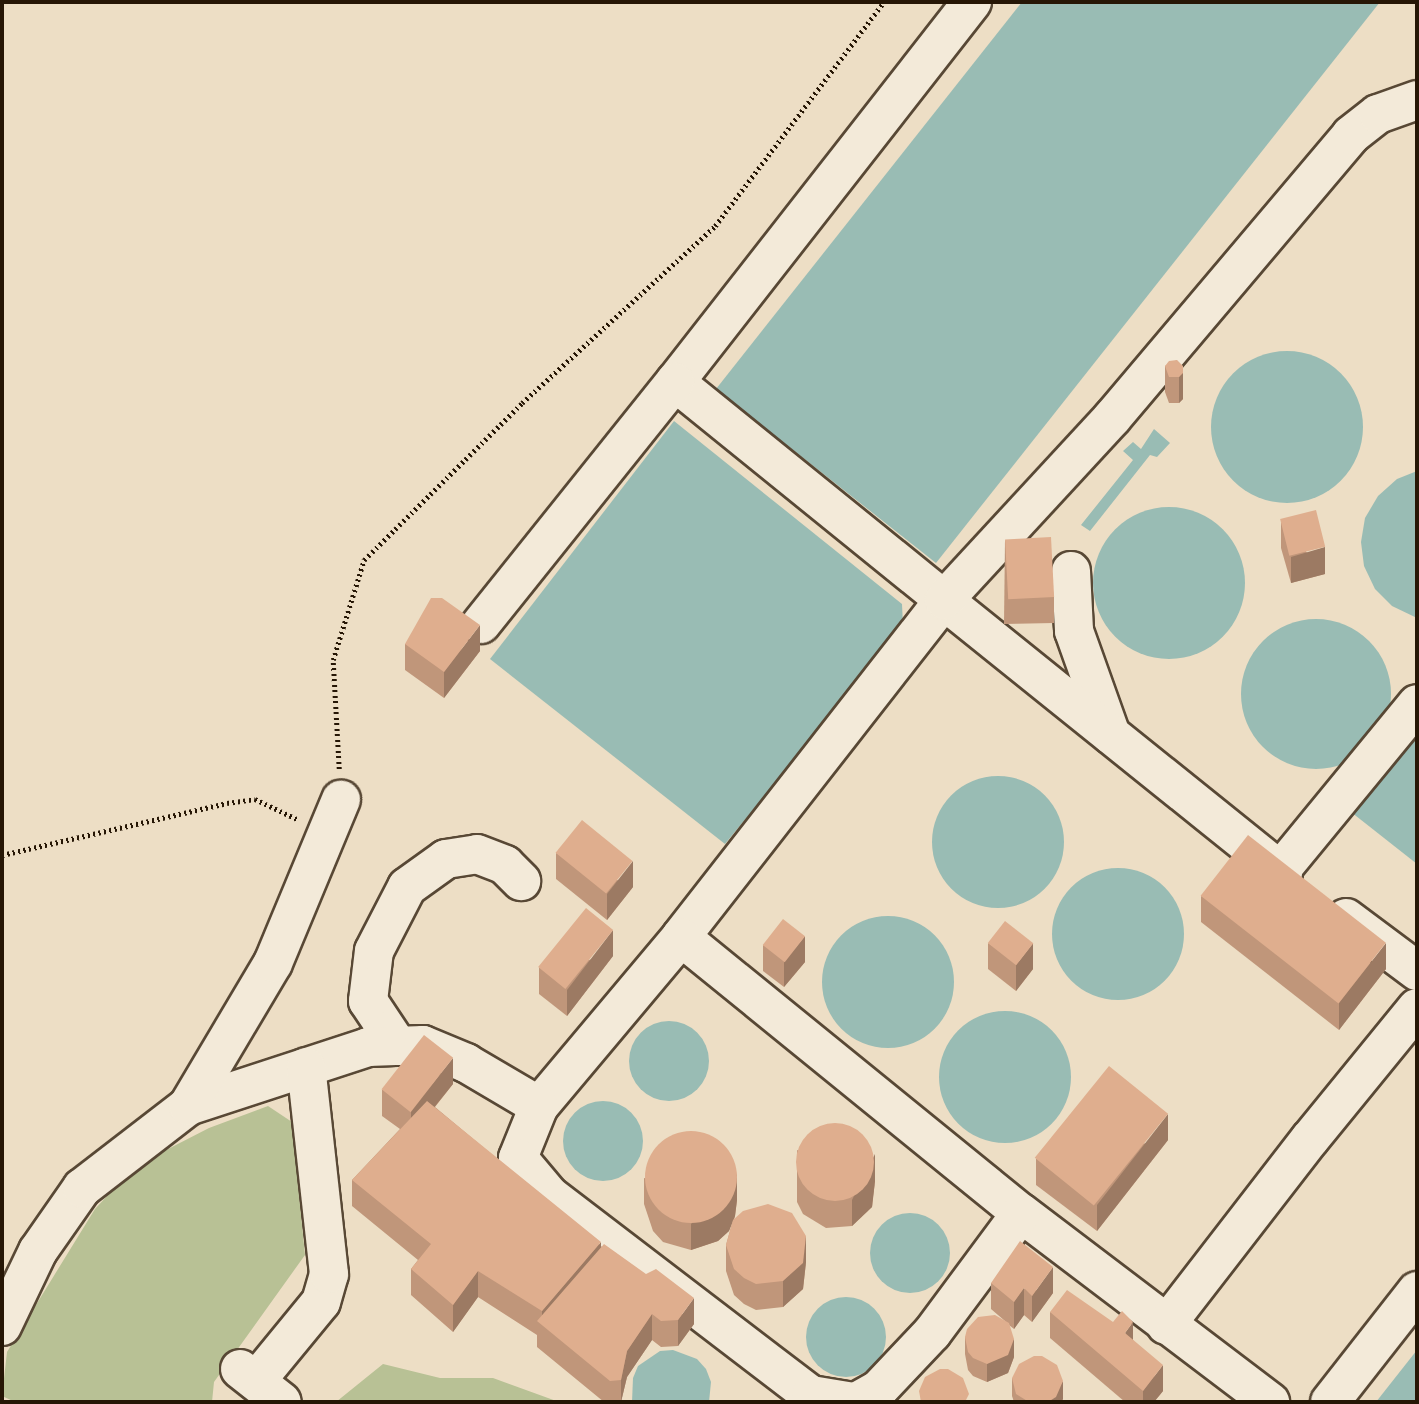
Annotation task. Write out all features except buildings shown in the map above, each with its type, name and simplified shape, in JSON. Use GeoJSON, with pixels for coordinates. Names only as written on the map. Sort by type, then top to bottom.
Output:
{"type":"FeatureCollection","features":[{"type":"Feature","properties":{"kind":"street"},"geometry":{"type":"LineString","coordinates":[[481,624],[676,382],[972,2]]}},
{"type":"Feature","properties":{"kind":"street"},"geometry":{"type":"LineString","coordinates":[[1021,1213],[932,1333],[879,1389],[854,1402],[811,1395],[549,1195],[518,1158],[539,1107],[681,937],[944,600],[1112,418],[1351,135],[1378,114],[1417,100]]}},
{"type":"Feature","properties":{"kind":"street"},"geometry":{"type":"LineString","coordinates":[[676,382],[1303,888],[1417,971]]}},
{"type":"Feature","properties":{"kind":"street"},"geometry":{"type":"LineString","coordinates":[[1070,571],[1074,631],[1111,735]]}},
{"type":"Feature","properties":{"kind":"street"},"geometry":{"type":"LineString","coordinates":[[1303,888],[1417,704]]}},
{"type":"Feature","properties":{"kind":"street"},"geometry":{"type":"LineString","coordinates":[[188,1106],[273,963],[341,800]]}},
{"type":"Feature","properties":{"kind":"street"},"geometry":{"type":"LineString","coordinates":[[398,1046],[368,1001],[374,951],[407,887],[446,859],[477,855],[505,865],[521,881]]}},
{"type":"Feature","properties":{"kind":"street"},"geometry":{"type":"LineString","coordinates":[[681,937],[1021,1213],[1270,1402]]}},
{"type":"Feature","properties":{"kind":"street"},"geometry":{"type":"LineString","coordinates":[[1166,1325],[1310,1139],[1417,1008]]}},
{"type":"Feature","properties":{"kind":"street"},"geometry":{"type":"LineString","coordinates":[[2,1326],[38,1251],[82,1188],[188,1106],[368,1047],[423,1045],[466,1063],[539,1107]]}},
{"type":"Feature","properties":{"kind":"street"},"geometry":{"type":"LineString","coordinates":[[259,1384],[321,1302],[329,1274],[306,1067]]}},
{"type":"Feature","properties":{"kind":"street"},"geometry":{"type":"LineString","coordinates":[[1330,1402],[1417,1291]]}},
{"type":"Feature","properties":{"kind":"path"},"geometry":{"type":"LineString","coordinates":[[2,855],[227,803],[255,799],[295,819],[341,800],[333,660],[364,560],[522,403],[715,226],[884,2]]}},
{"type":"Feature","properties":{"kind":"green space"},"geometry":{"type":"Polygon","coordinates":[[[268,1106],[292,1122],[305,1255],[214,1382],[212,1402],[15,1402],[2,1396],[7,1352],[95,1209],[135,1166],[209,1128],[268,1106]]]}},
{"type":"Feature","properties":{"kind":"green space"},"geometry":{"type":"Polygon","coordinates":[[[383,1364],[440,1378],[493,1378],[559,1402],[336,1402],[383,1364]]]}},
{"type":"Feature","properties":{"kind":"water"},"geometry":{"type":"Polygon","coordinates":[[[1022,2],[1380,2],[936,563],[716,389],[1022,2]]]}},
{"type":"Feature","properties":{"kind":"water"},"geometry":{"type":"Polygon","coordinates":[[[1287,351],[1316,357],[1340,374],[1357,398],[1363,427],[1357,456],[1340,480],[1316,497],[1287,503],[1258,497],[1234,480],[1217,456],[1211,427],[1217,398],[1234,374],[1258,357],[1287,351]]]}},
{"type":"Feature","properties":{"kind":"water"},"geometry":{"type":"Polygon","coordinates":[[[674,421],[902,604],[903,626],[725,844],[490,659],[674,421]]]}},
{"type":"Feature","properties":{"kind":"water"},"geometry":{"type":"Polygon","coordinates":[[[1154,429],[1170,443],[1157,457],[1150,455],[1090,531],[1081,525],[1133,460],[1123,451],[1133,442],[1141,449],[1154,429]]]}},
{"type":"Feature","properties":{"kind":"water"},"geometry":{"type":"Polygon","coordinates":[[[1417,471],[1417,618],[1392,606],[1375,589],[1364,566],[1361,542],[1365,518],[1378,496],[1397,479],[1417,471]]]}},
{"type":"Feature","properties":{"kind":"water"},"geometry":{"type":"Polygon","coordinates":[[[1169,507],[1198,513],[1222,530],[1239,554],[1245,583],[1239,612],[1222,636],[1198,653],[1169,659],[1140,653],[1116,636],[1099,612],[1093,583],[1099,554],[1116,530],[1140,513],[1169,507]]]}},
{"type":"Feature","properties":{"kind":"water"},"geometry":{"type":"Polygon","coordinates":[[[1316,619],[1345,625],[1369,641],[1385,665],[1391,694],[1385,723],[1369,747],[1345,763],[1316,769],[1287,763],[1263,747],[1247,723],[1241,694],[1247,665],[1263,641],[1287,625],[1316,619]]]}},
{"type":"Feature","properties":{"kind":"water"},"geometry":{"type":"Polygon","coordinates":[[[1417,729],[1417,864],[1351,812],[1417,729]]]}},
{"type":"Feature","properties":{"kind":"water"},"geometry":{"type":"Polygon","coordinates":[[[998,776],[1023,781],[1045,795],[1059,817],[1064,842],[1059,867],[1045,889],[1023,903],[998,908],[973,903],[951,889],[937,867],[932,842],[937,817],[951,795],[973,781],[998,776]]]}},
{"type":"Feature","properties":{"kind":"water"},"geometry":{"type":"Polygon","coordinates":[[[1118,868],[1143,873],[1165,887],[1179,909],[1184,934],[1179,959],[1165,981],[1143,995],[1118,1000],[1093,995],[1071,981],[1057,959],[1052,934],[1057,909],[1071,887],[1093,873],[1118,868]]]}},
{"type":"Feature","properties":{"kind":"water"},"geometry":{"type":"Polygon","coordinates":[[[888,916],[913,921],[935,935],[949,957],[954,982],[949,1007],[935,1029],[913,1043],[888,1048],[863,1043],[841,1029],[827,1007],[822,982],[827,957],[841,935],[863,921],[888,916]]]}},
{"type":"Feature","properties":{"kind":"water"},"geometry":{"type":"Polygon","coordinates":[[[1005,1011],[1030,1016],[1052,1030],[1066,1052],[1071,1077],[1066,1102],[1052,1124],[1030,1138],[1005,1143],[980,1138],[958,1124],[944,1102],[939,1077],[944,1052],[958,1030],[980,1016],[1005,1011]]]}},
{"type":"Feature","properties":{"kind":"water"},"geometry":{"type":"Polygon","coordinates":[[[669,1021],[684,1024],[697,1033],[706,1046],[709,1061],[706,1076],[697,1089],[684,1098],[669,1101],[654,1098],[641,1089],[632,1076],[629,1061],[632,1046],[641,1033],[654,1024],[669,1021]]]}},
{"type":"Feature","properties":{"kind":"water"},"geometry":{"type":"Polygon","coordinates":[[[603,1101],[618,1104],[631,1113],[640,1126],[643,1141],[640,1156],[631,1169],[618,1178],[603,1181],[588,1178],[575,1169],[566,1156],[563,1141],[566,1126],[575,1113],[588,1104],[603,1101]]]}},
{"type":"Feature","properties":{"kind":"water"},"geometry":{"type":"Polygon","coordinates":[[[910,1213],[925,1216],[938,1225],[947,1238],[950,1253],[947,1268],[938,1281],[925,1290],[910,1293],[895,1290],[882,1281],[873,1268],[870,1253],[873,1238],[882,1225],[895,1216],[910,1213]]]}},
{"type":"Feature","properties":{"kind":"water"},"geometry":{"type":"Polygon","coordinates":[[[846,1297],[861,1300],[874,1309],[883,1322],[886,1337],[883,1352],[874,1365],[861,1374],[846,1377],[831,1374],[818,1365],[809,1352],[806,1337],[809,1322],[818,1309],[831,1300],[846,1297]]]}},
{"type":"Feature","properties":{"kind":"water"},"geometry":{"type":"Polygon","coordinates":[[[673,1350],[697,1359],[706,1369],[711,1382],[709,1402],[632,1402],[633,1378],[638,1366],[660,1351],[673,1350]]]}},
{"type":"Feature","properties":{"kind":"water"},"geometry":{"type":"Polygon","coordinates":[[[1417,1350],[1417,1402],[1376,1402],[1417,1350]]]}}]}
